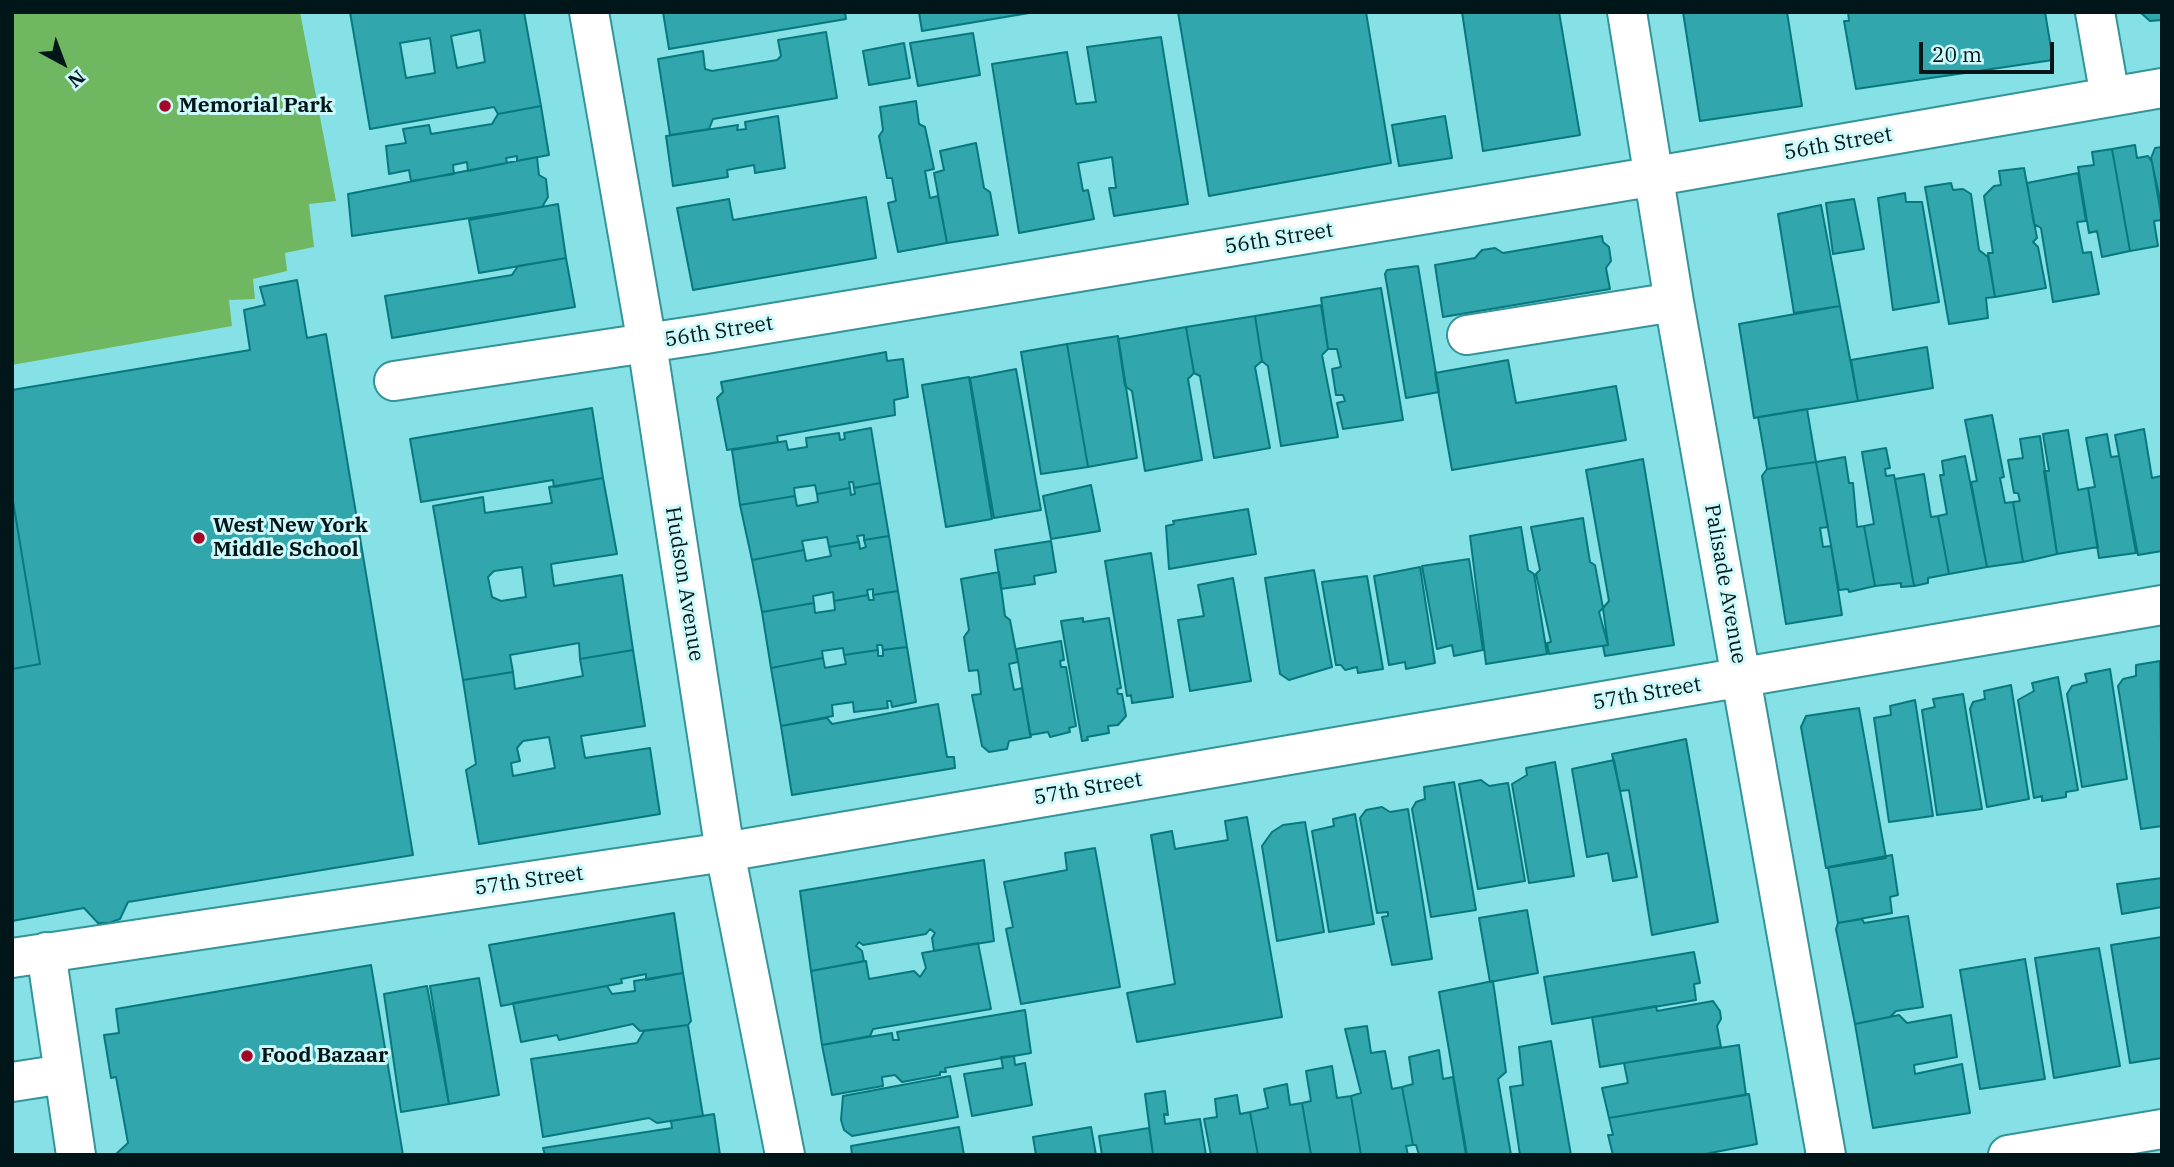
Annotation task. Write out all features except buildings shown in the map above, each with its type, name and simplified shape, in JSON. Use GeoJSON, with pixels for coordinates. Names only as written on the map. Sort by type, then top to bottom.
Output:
{"type":"FeatureCollection","features":[{"type":"Feature","properties":{"kind":"street","name":"Hudson Avenue"},"geometry":{"type":"LineString","coordinates":[[589,12],[647,344],[725,852],[785,1155]]}},
{"type":"Feature","properties":{"kind":"street","name":"Palisade Avenue"},"geometry":{"type":"LineString","coordinates":[[1627,12],[1656,176],[1674,302],[1826,1155]]}},
{"type":"Feature","properties":{"kind":"street"},"geometry":{"type":"LineString","coordinates":[[2095,12],[2110,97]]}},
{"type":"Feature","properties":{"kind":"street","name":"56th Street"},"geometry":{"type":"LineString","coordinates":[[394,381],[647,344],[1656,176],[2162,88]]}},
{"type":"Feature","properties":{"kind":"street"},"geometry":{"type":"LineString","coordinates":[[1467,335],[1674,302]]}},
{"type":"Feature","properties":{"kind":"street","name":"57th Street"},"geometry":{"type":"LineString","coordinates":[[29,955],[725,852],[2162,605]]}},
{"type":"Feature","properties":{"kind":"street"},"geometry":{"type":"LineString","coordinates":[[29,955],[64,1074],[76,1155]]}},
{"type":"Feature","properties":{"kind":"street"},"geometry":{"type":"LineString","coordinates":[[12,1082],[64,1074]]}},
{"type":"Feature","properties":{"kind":"street"},"geometry":{"type":"LineString","coordinates":[[2008,1155],[2162,1129]]}},
{"type":"Feature","properties":{"kind":"green space","name":"Memorial Park"},"geometry":{"type":"Polygon","coordinates":[[[12,12],[300,12],[336,201],[309,204],[314,247],[285,253],[287,271],[253,279],[255,299],[229,300],[232,326],[12,365],[12,12]]]}},
{"type":"Feature","properties":{"kind":"place","name":"Memorial Park"},"geometry":{"type":"Point","coordinates":[165,106]}},
{"type":"Feature","properties":{"kind":"place","name":"West New York Middle School"},"geometry":{"type":"Point","coordinates":[199,538]}},
{"type":"Feature","properties":{"kind":"place","name":"Food Bazaar"},"geometry":{"type":"Point","coordinates":[247,1056]}}]}
